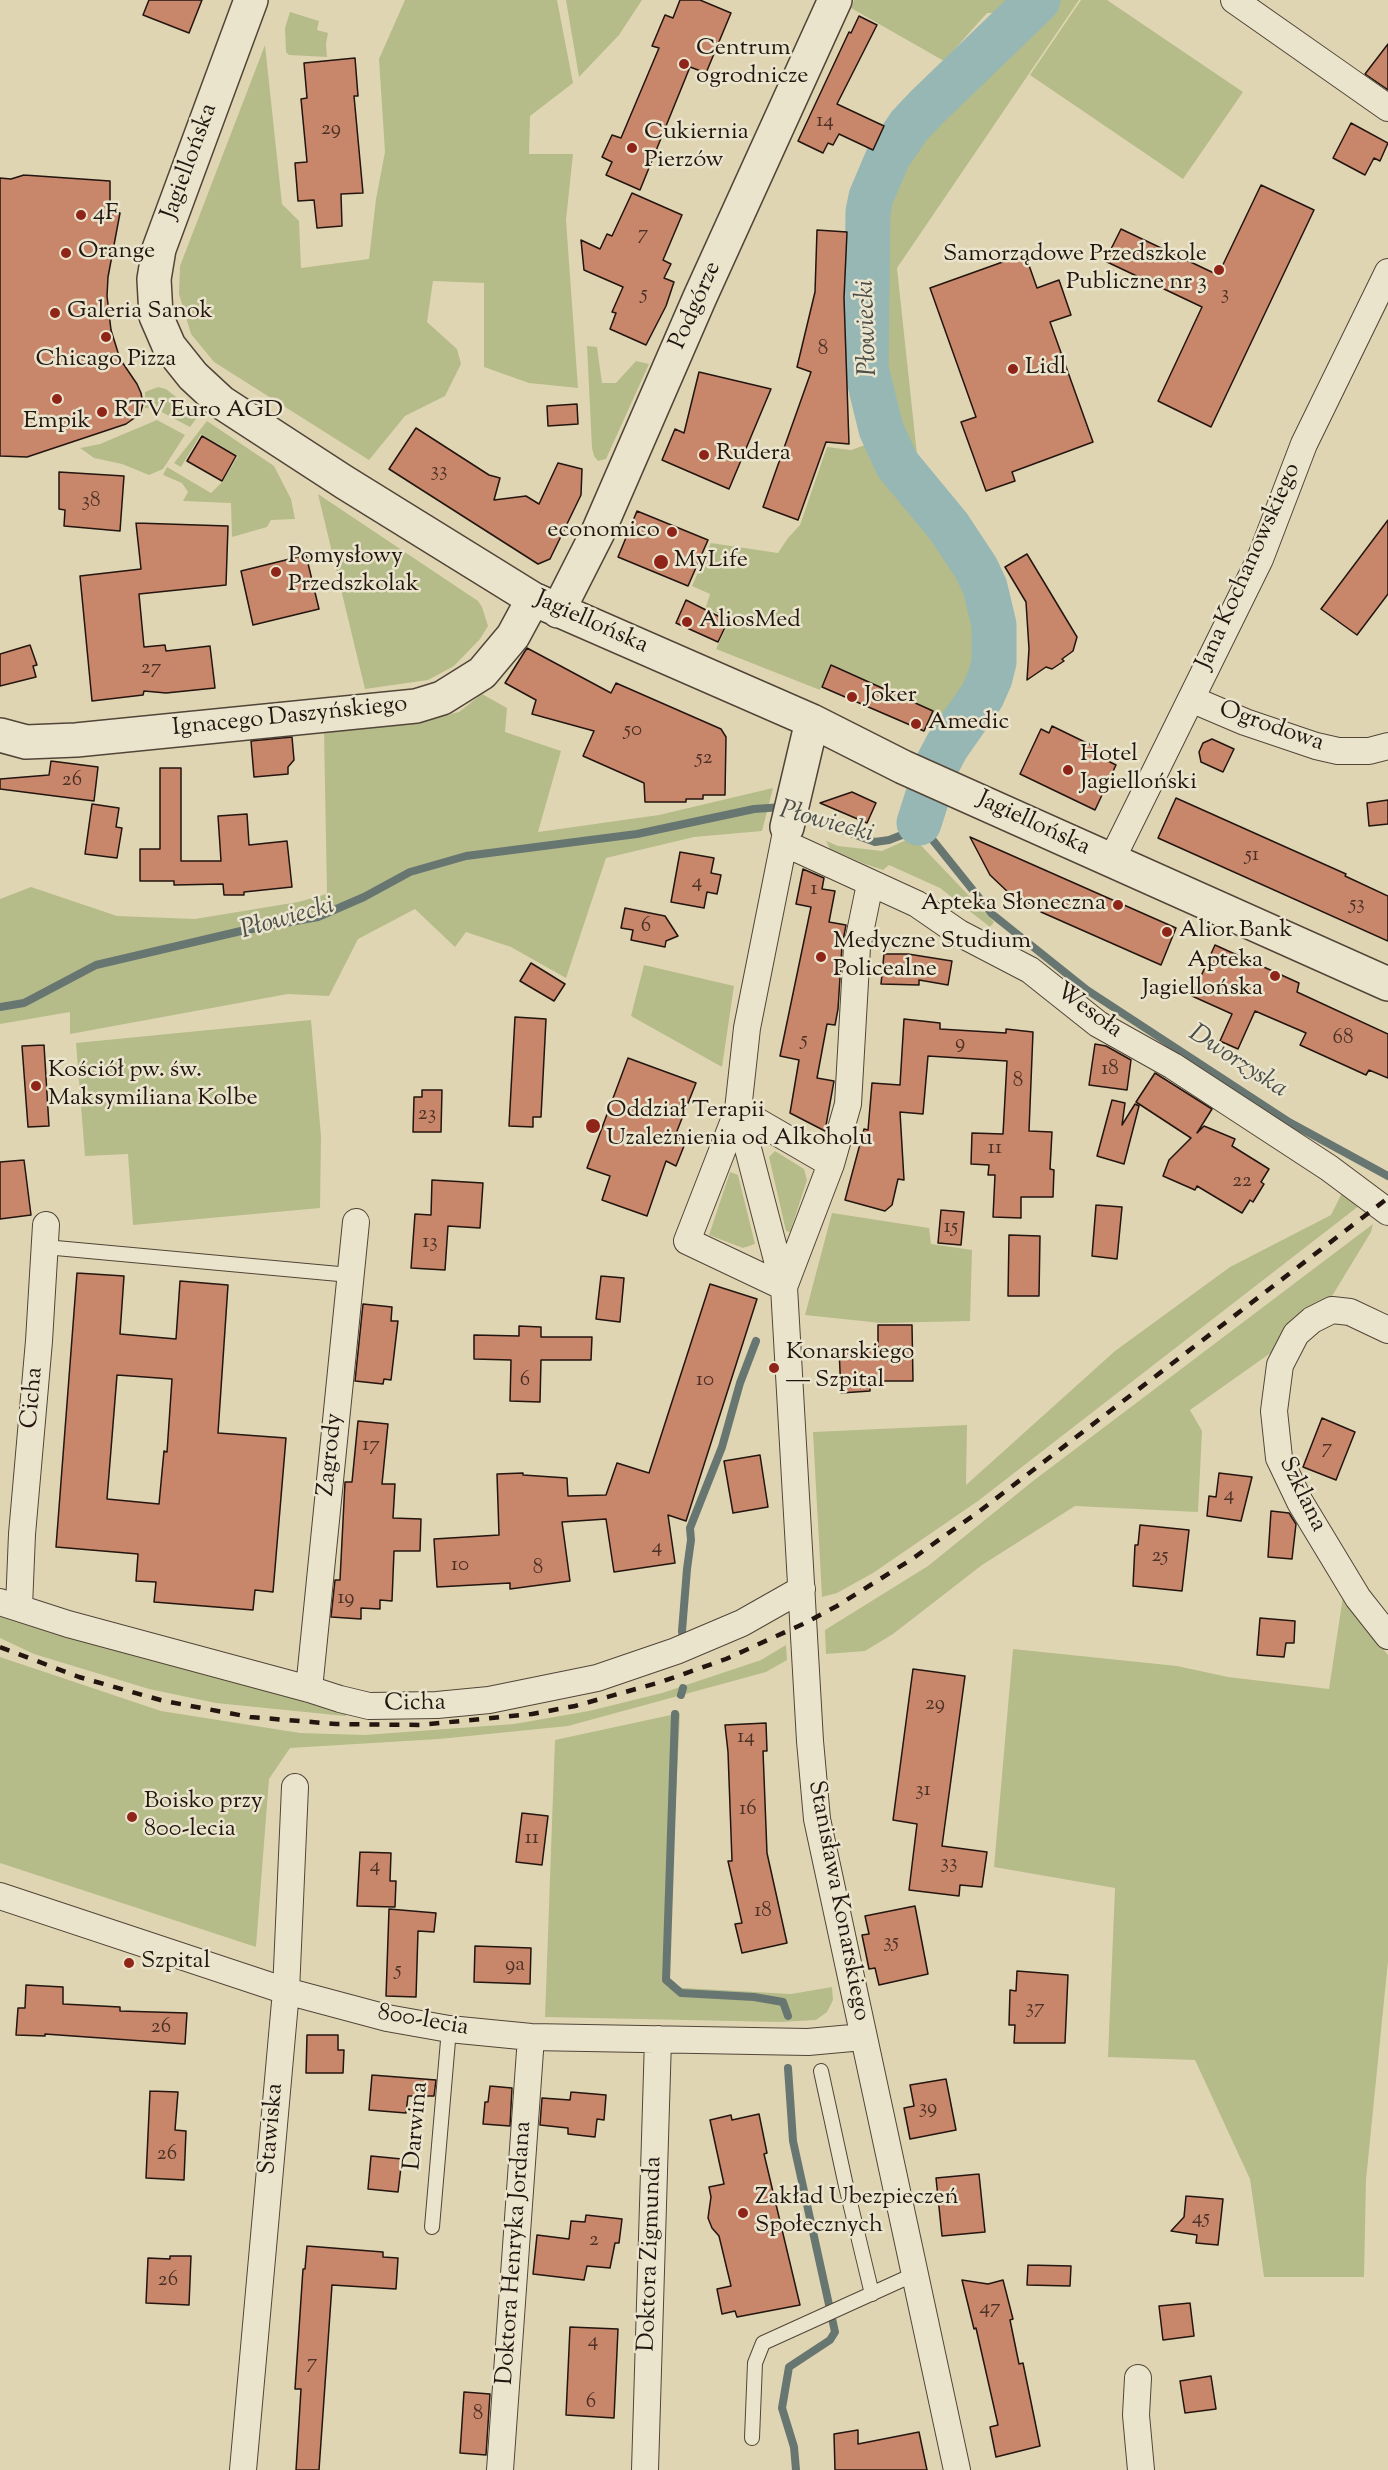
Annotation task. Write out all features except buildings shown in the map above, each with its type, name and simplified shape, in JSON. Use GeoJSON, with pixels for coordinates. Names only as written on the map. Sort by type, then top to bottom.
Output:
{"type":"FeatureCollection","features":[{"type":"Feature","properties":{"kind":"street","name":"Jagiellońska"},"geometry":{"type":"LineString","coordinates":[[251,0],[159,249],[154,279],[156,315],[169,346],[193,376],[221,402],[336,477],[546,605],[812,721],[903,767],[1384,981]]}},
{"type":"Feature","properties":{"kind":"street","name":"Podgórze"},"geometry":{"type":"LineString","coordinates":[[546,605],[598,532],[700,297],[835,0]]}},
{"type":"Feature","properties":{"kind":"street"},"geometry":{"type":"LineString","coordinates":[[1234,0],[1388,108]]}},
{"type":"Feature","properties":{"kind":"street","name":"Jana Kochanowskiego"},"geometry":{"type":"LineString","coordinates":[[1111,861],[1260,559],[1304,444],[1388,272]]}},
{"type":"Feature","properties":{"kind":"street","name":"Ignacego Daszyńskiego"},"geometry":{"type":"LineString","coordinates":[[0,735],[26,742],[76,740],[416,706],[442,698],[482,674],[513,636],[546,605]]}},
{"type":"Feature","properties":{"kind":"street","name":"Ogrodowa"},"geometry":{"type":"LineString","coordinates":[[1191,699],[1245,722],[1316,746],[1338,751],[1370,751],[1388,746]]}},
{"type":"Feature","properties":{"kind":"street","name":"Stanisława Konarskiego"},"geometry":{"type":"LineString","coordinates":[[784,1287],[687,1241],[738,1110],[747,1029],[796,786],[812,721]]}},
{"type":"Feature","properties":{"kind":"street","name":"Wesoła"},"geometry":{"type":"LineString","coordinates":[[786,835],[870,884],[917,904],[959,933],[1030,969],[1098,1024],[1173,1066],[1329,1168],[1383,1208]]}},
{"type":"Feature","properties":{"kind":"street","name":"Stanisława Konarskiego"},"geometry":{"type":"LineString","coordinates":[[784,1287],[831,1164],[848,1104],[857,947],[870,884]]}},
{"type":"Feature","properties":{"kind":"street"},"geometry":{"type":"LineString","coordinates":[[738,1110],[831,1164]]}},
{"type":"Feature","properties":{"kind":"street","name":"Stanisława Konarskiego"},"geometry":{"type":"LineString","coordinates":[[738,1110],[784,1287],[810,1741],[817,1819],[957,2470]]}},
{"type":"Feature","properties":{"kind":"street","name":"Zagrody"},"geometry":{"type":"LineString","coordinates":[[309,1689],[356,1222]]}},
{"type":"Feature","properties":{"kind":"street","name":"Cicha"},"geometry":{"type":"LineString","coordinates":[[46,1236],[22,1534],[10,1605],[78,1627],[369,1706],[437,1705],[489,1700],[597,1678],[676,1651],[742,1623],[802,1589]]}},
{"type":"Feature","properties":{"kind":"street","name":"Szklana"},"geometry":{"type":"LineString","coordinates":[[1388,1330],[1350,1312],[1332,1310],[1312,1320],[1296,1334],[1280,1365],[1274,1411],[1280,1458],[1300,1502],[1358,1598],[1388,1636]]}},
{"type":"Feature","properties":{"kind":"street","name":"Stawiska"},"geometry":{"type":"LineString","coordinates":[[243,2470],[286,1991],[295,1787]]}},
{"type":"Feature","properties":{"kind":"street","name":"800-lecia"},"geometry":{"type":"LineString","coordinates":[[0,1896],[286,1991],[387,2018],[449,2029],[531,2037],[808,2042],[863,2037]]}},
{"type":"Feature","properties":{"kind":"street","name":"Doktora Henryka Jordana"},"geometry":{"type":"LineString","coordinates":[[500,2470],[531,2037]]}},
{"type":"Feature","properties":{"kind":"street","name":"Doktora Zigmunda"},"geometry":{"type":"LineString","coordinates":[[645,2470],[658,2039]]}},
{"type":"Feature","properties":{"kind":"street"},"geometry":{"type":"LineString","coordinates":[[1138,2378],[1137,2415],[1141,2470]]}},
{"type":"Feature","properties":{"kind":"lane"},"geometry":{"type":"LineString","coordinates":[[46,1236],[350,1275]]}},
{"type":"Feature","properties":{"kind":"lane","name":"Darwina"},"geometry":{"type":"LineString","coordinates":[[432,2227],[449,2029]]}},
{"type":"Feature","properties":{"kind":"lane"},"geometry":{"type":"LineString","coordinates":[[821,2071],[872,2294]]}},
{"type":"Feature","properties":{"kind":"lane"},"geometry":{"type":"LineString","coordinates":[[752,2438],[755,2362],[763,2343],[915,2274]]}},
{"type":"Feature","properties":{"kind":"green space"},"geometry":{"type":"Polygon","coordinates":[[[405,0],[557,0],[573,83],[530,116],[529,154],[573,154],[566,220],[578,388],[529,383],[484,367],[484,283],[433,281],[427,322],[457,349],[461,364],[445,396],[405,416],[369,460],[214,362],[191,334],[179,294],[180,266],[265,45],[282,204],[299,221],[301,268],[369,259],[376,199],[385,152],[379,59],[405,0]]]}},
{"type":"Feature","properties":{"kind":"green space"},"geometry":{"type":"Polygon","coordinates":[[[566,0],[642,0],[619,35],[579,77],[566,0]]]}},
{"type":"Feature","properties":{"kind":"green space"},"geometry":{"type":"Polygon","coordinates":[[[854,0],[1016,0],[1005,13],[987,13],[944,61],[851,8],[854,0]]]}},
{"type":"Feature","properties":{"kind":"green space"},"geometry":{"type":"Polygon","coordinates":[[[1060,0],[1079,0],[897,268],[918,464],[897,434],[882,339],[879,237],[882,203],[891,175],[911,143],[1060,0]]]}},
{"type":"Feature","properties":{"kind":"green space"},"geometry":{"type":"Polygon","coordinates":[[[1081,0],[1107,0],[1243,92],[1183,179],[1030,75],[1081,0]]]}},
{"type":"Feature","properties":{"kind":"green space"},"geometry":{"type":"Polygon","coordinates":[[[290,12],[319,21],[317,30],[328,33],[327,57],[289,55],[286,52],[285,28],[290,12]]]}},
{"type":"Feature","properties":{"kind":"green space"},"geometry":{"type":"Polygon","coordinates":[[[587,346],[597,347],[602,383],[616,383],[636,361],[649,364],[606,459],[598,461],[592,448],[587,346]]]}},
{"type":"Feature","properties":{"kind":"green space"},"geometry":{"type":"Polygon","coordinates":[[[158,387],[166,389],[199,415],[190,427],[156,409],[145,408],[145,392],[158,387]]]}},
{"type":"Feature","properties":{"kind":"green space"},"geometry":{"type":"Polygon","coordinates":[[[157,420],[185,435],[163,469],[149,475],[122,464],[94,458],[80,448],[100,444],[157,420]]]}},
{"type":"Feature","properties":{"kind":"green space"},"geometry":{"type":"Polygon","coordinates":[[[207,421],[274,466],[291,499],[295,519],[271,520],[267,527],[232,537],[231,503],[183,501],[188,492],[182,483],[163,475],[167,467],[211,493],[222,482],[238,456],[201,434],[181,467],[174,463],[207,421]]]}},
{"type":"Feature","properties":{"kind":"green space"},"geometry":{"type":"Polygon","coordinates":[[[868,444],[899,487],[927,519],[950,552],[968,586],[974,612],[976,657],[967,682],[944,713],[935,713],[831,664],[820,690],[716,649],[730,620],[706,607],[710,594],[692,586],[711,543],[778,553],[800,525],[827,447],[851,450],[868,444]]]}},
{"type":"Feature","properties":{"kind":"green space"},"geometry":{"type":"Polygon","coordinates":[[[318,494],[478,601],[488,626],[480,639],[454,666],[428,680],[365,689],[318,494]]]}},
{"type":"Feature","properties":{"kind":"green space"},"geometry":{"type":"Polygon","coordinates":[[[482,694],[507,708],[505,732],[561,751],[538,832],[659,815],[773,788],[762,831],[694,837],[606,858],[566,978],[511,947],[466,932],[455,947],[415,909],[358,939],[329,996],[288,994],[70,1034],[70,1012],[0,1024],[0,899],[31,887],[117,916],[195,919],[298,902],[327,894],[324,731],[422,721],[459,712],[482,694]]]}},
{"type":"Feature","properties":{"kind":"green space"},"geometry":{"type":"Polygon","coordinates":[[[913,837],[994,922],[990,927],[940,888],[889,865],[883,870],[865,864],[830,849],[826,841],[838,846],[882,851],[913,837]]]}},
{"type":"Feature","properties":{"kind":"green space"},"geometry":{"type":"Polygon","coordinates":[[[644,965],[734,986],[722,1067],[631,1016],[644,965]]]}},
{"type":"Feature","properties":{"kind":"green space"},"geometry":{"type":"Polygon","coordinates":[[[311,1020],[321,1136],[320,1208],[133,1225],[128,1154],[85,1156],[76,1043],[311,1020]]]}},
{"type":"Feature","properties":{"kind":"green space"},"geometry":{"type":"Polygon","coordinates":[[[775,1151],[804,1169],[807,1180],[790,1232],[786,1231],[769,1157],[775,1151]]]}},
{"type":"Feature","properties":{"kind":"green space"},"geometry":{"type":"Polygon","coordinates":[[[730,1172],[738,1175],[755,1244],[743,1248],[709,1235],[730,1172]]]}},
{"type":"Feature","properties":{"kind":"green space"},"geometry":{"type":"Polygon","coordinates":[[[1344,1189],[1360,1205],[978,1501],[873,1573],[837,1593],[822,1597],[813,1432],[967,1425],[966,1485],[1115,1351],[1230,1267],[1331,1215],[1344,1189]]]}},
{"type":"Feature","properties":{"kind":"green space"},"geometry":{"type":"Polygon","coordinates":[[[832,1213],[929,1228],[931,1244],[972,1250],[970,1321],[881,1323],[805,1315],[832,1213]]]}},
{"type":"Feature","properties":{"kind":"green space"},"geometry":{"type":"Polygon","coordinates":[[[1373,1224],[1371,1232],[1329,1301],[1303,1316],[1272,1352],[1190,1410],[1202,1431],[1198,1512],[1075,1506],[982,1565],[893,1634],[865,1651],[826,1654],[825,1630],[928,1566],[1033,1481],[1373,1224]]]}},
{"type":"Feature","properties":{"kind":"green space"},"geometry":{"type":"Polygon","coordinates":[[[1344,1590],[1368,1631],[1388,1655],[1388,1961],[1366,2180],[1364,2277],[1264,2277],[1250,2179],[1195,2060],[1108,2057],[1115,1888],[994,1867],[1013,1649],[1177,1666],[1228,1677],[1329,1689],[1344,1590]]]}},
{"type":"Feature","properties":{"kind":"green space"},"geometry":{"type":"Polygon","coordinates":[[[0,1610],[350,1712],[345,1716],[216,1703],[149,1689],[34,1654],[0,1638],[0,1610]]]}},
{"type":"Feature","properties":{"kind":"green space"},"geometry":{"type":"Polygon","coordinates":[[[786,1645],[787,1660],[766,1672],[568,1726],[439,1739],[290,1748],[269,1779],[256,1947],[0,1863],[0,1657],[161,1711],[300,1733],[364,1735],[514,1724],[589,1711],[662,1693],[761,1660],[786,1645]]]}},
{"type":"Feature","properties":{"kind":"green space"},"geometry":{"type":"Polygon","coordinates":[[[680,1713],[667,1987],[791,1994],[832,1987],[833,2000],[827,2012],[816,2020],[780,2022],[545,2017],[555,1740],[680,1713]]]}},
{"type":"Feature","properties":{"kind":"waterway","name":"Płowiecki"},"geometry":{"type":"LineString","coordinates":[[919,823],[938,763],[947,746],[982,696],[990,678],[994,662],[994,625],[985,587],[976,568],[949,527],[897,464],[881,429],[866,368],[868,212],[871,197],[888,157],[909,126],[1038,0]]}},
{"type":"Feature","properties":{"kind":"waterway","name":"Płowiecki"},"geometry":{"type":"LineString","coordinates":[[0,1007],[24,1003],[96,965],[241,931],[318,917],[364,897],[410,872],[466,856],[637,834],[754,809],[783,807]]}},
{"type":"Feature","properties":{"kind":"waterway","name":"Dworzyska"},"geometry":{"type":"LineString","coordinates":[[799,814],[875,842],[902,835],[919,823],[992,914],[1087,990],[1289,1122],[1388,1176]]}},
{"type":"Feature","properties":{"kind":"waterway"},"geometry":{"type":"LineString","coordinates":[[683,1640],[690,1528],[722,1447],[740,1383],[756,1341]]}},
{"type":"Feature","properties":{"kind":"waterway"},"geometry":{"type":"LineString","coordinates":[[681,1695],[683,1688]]}},
{"type":"Feature","properties":{"kind":"waterway"},"geometry":{"type":"LineString","coordinates":[[675,1714],[666,1980],[681,1993],[754,1997],[783,2002],[788,2016]]}},
{"type":"Feature","properties":{"kind":"waterway"},"geometry":{"type":"LineString","coordinates":[[788,2068],[793,2141],[835,2332],[830,2340],[789,2367],[782,2408],[794,2447],[796,2470]]}},
{"type":"Feature","properties":{"kind":"railway"},"geometry":{"type":"LineString","coordinates":[[0,1647],[79,1677],[164,1701],[250,1717],[336,1724],[420,1725],[532,1714],[575,1706],[661,1682],[726,1659],[803,1624],[837,1606],[912,1559],[981,1510],[1388,1198]]}},
{"type":"Feature","properties":{"kind":"place","name":"Centrum ogrodnicze"},"geometry":{"type":"Point","coordinates":[684,64]}},
{"type":"Feature","properties":{"kind":"place","name":"Cukiernia Pierzów"},"geometry":{"type":"Point","coordinates":[632,148]}},
{"type":"Feature","properties":{"kind":"place","name":"4F"},"geometry":{"type":"Point","coordinates":[81,215]}},
{"type":"Feature","properties":{"kind":"place","name":"Orange"},"geometry":{"type":"Point","coordinates":[66,253]}},
{"type":"Feature","properties":{"kind":"place","name":"Samorządowe Przedszkole Publiczne nr 3"},"geometry":{"type":"Point","coordinates":[1219,270]}},
{"type":"Feature","properties":{"kind":"place","name":"Galeria Sanok"},"geometry":{"type":"Point","coordinates":[55,313]}},
{"type":"Feature","properties":{"kind":"place","name":"Chicago Pizza"},"geometry":{"type":"Point","coordinates":[106,337]}},
{"type":"Feature","properties":{"kind":"place","name":"Lidl"},"geometry":{"type":"Point","coordinates":[1013,369]}},
{"type":"Feature","properties":{"kind":"place","name":"Empik"},"geometry":{"type":"Point","coordinates":[57,399]}},
{"type":"Feature","properties":{"kind":"place","name":"RTV Euro AGD"},"geometry":{"type":"Point","coordinates":[102,412]}},
{"type":"Feature","properties":{"kind":"place","name":"Rudera"},"geometry":{"type":"Point","coordinates":[704,455]}},
{"type":"Feature","properties":{"kind":"place","name":"economico"},"geometry":{"type":"Point","coordinates":[672,532]}},
{"type":"Feature","properties":{"kind":"place","name":"MyLife"},"geometry":{"type":"Point","coordinates":[661,562]}},
{"type":"Feature","properties":{"kind":"place","name":"Pomysłowy Przedszkolak"},"geometry":{"type":"Point","coordinates":[276,572]}},
{"type":"Feature","properties":{"kind":"place","name":"AliosMed"},"geometry":{"type":"Point","coordinates":[687,622]}},
{"type":"Feature","properties":{"kind":"place","name":"Joker"},"geometry":{"type":"Point","coordinates":[852,697]}},
{"type":"Feature","properties":{"kind":"place","name":"Amedic"},"geometry":{"type":"Point","coordinates":[916,724]}},
{"type":"Feature","properties":{"kind":"place","name":"Hotel Jagielloński"},"geometry":{"type":"Point","coordinates":[1068,770]}},
{"type":"Feature","properties":{"kind":"place","name":"Apteka Słoneczna"},"geometry":{"type":"Point","coordinates":[1118,905]}},
{"type":"Feature","properties":{"kind":"place","name":"Alior Bank"},"geometry":{"type":"Point","coordinates":[1167,932]}},
{"type":"Feature","properties":{"kind":"place","name":"Medyczne Studium Policealne"},"geometry":{"type":"Point","coordinates":[821,957]}},
{"type":"Feature","properties":{"kind":"place","name":"Apteka Jagiellońska"},"geometry":{"type":"Point","coordinates":[1275,976]}},
{"type":"Feature","properties":{"kind":"place","name":"Kościół pw. św. Maksymiliana Kolbe"},"geometry":{"type":"Point","coordinates":[36,1086]}},
{"type":"Feature","properties":{"kind":"place","name":"Oddział Terapii Uzależnienia od Alkoholu"},"geometry":{"type":"Point","coordinates":[593,1126]}},
{"type":"Feature","properties":{"kind":"place","name":"Konarskiego — Szpital"},"geometry":{"type":"Point","coordinates":[774,1368]}},
{"type":"Feature","properties":{"kind":"place","name":"Boisko przy 800-lecia"},"geometry":{"type":"Point","coordinates":[132,1817]}},
{"type":"Feature","properties":{"kind":"place","name":"Szpital"},"geometry":{"type":"Point","coordinates":[129,1963]}},
{"type":"Feature","properties":{"kind":"place","name":"Zakład Ubezpieczeń Społecznych"},"geometry":{"type":"Point","coordinates":[743,2213]}}]}
